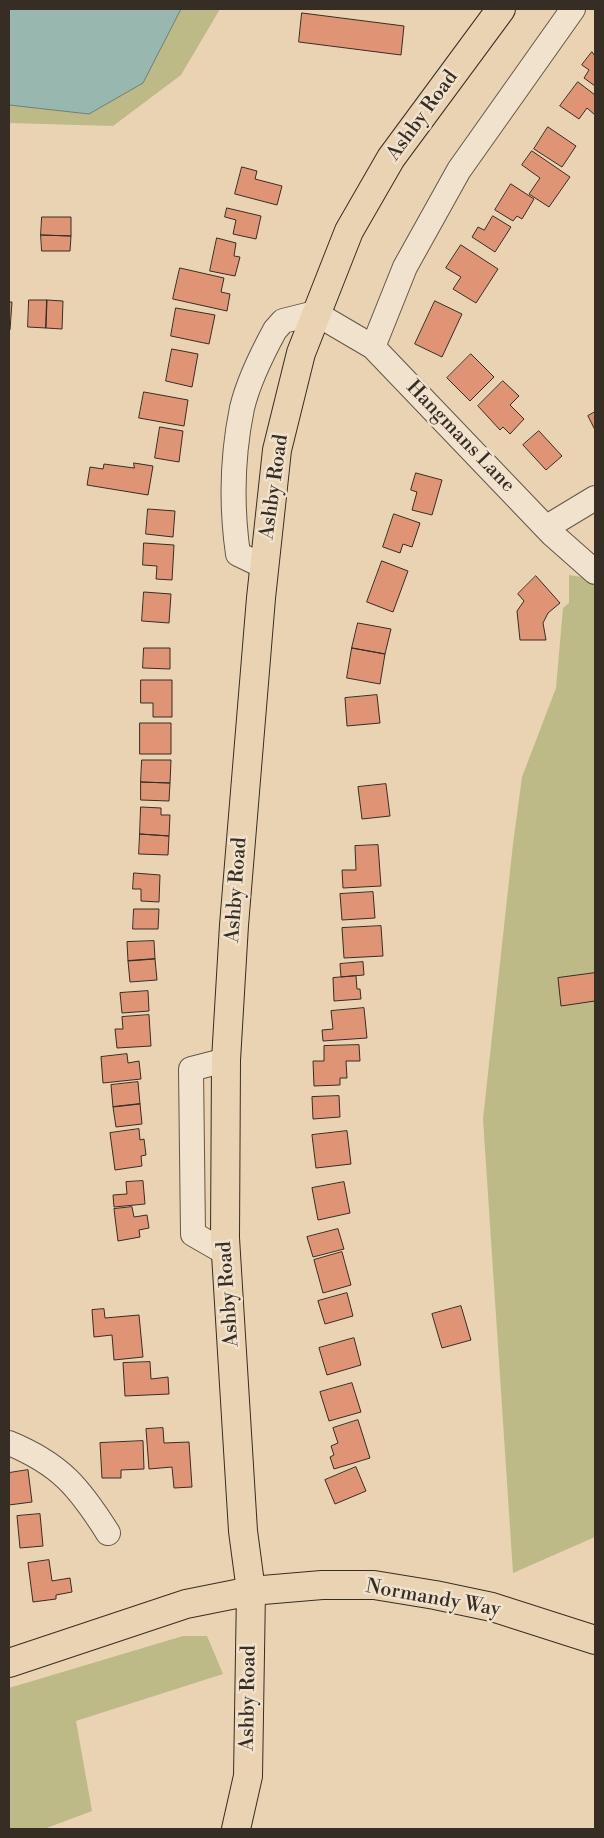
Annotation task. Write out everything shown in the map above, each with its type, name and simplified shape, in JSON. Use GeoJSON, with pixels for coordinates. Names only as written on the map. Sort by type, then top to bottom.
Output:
{"type":"FeatureCollection","features":[{"type":"Feature","properties":{"kind":"main road","name":"Ashby Road"},"geometry":{"type":"LineString","coordinates":[[236,1829],[248,1776],[251,1591],[243,1531],[226,1253],[224,1171],[226,1060],[234,925],[264,566],[278,450],[300,353],[349,231],[391,158],[501,9]]}},
{"type":"Feature","properties":{"kind":"main road","name":"Normandy Way"},"geometry":{"type":"LineString","coordinates":[[9,1663],[186,1604],[251,1591],[322,1585],[374,1585],[435,1595],[492,1608],[595,1640]]}},
{"type":"Feature","properties":{"kind":"street"},"geometry":{"type":"LineString","coordinates":[[372,347],[405,267],[459,170],[573,9]]}},
{"type":"Feature","properties":{"kind":"street","name":"Hangmans Lane"},"geometry":{"type":"LineString","coordinates":[[315,313],[372,347],[578,559],[595,572]]}},
{"type":"Feature","properties":{"kind":"street"},"geometry":{"type":"LineString","coordinates":[[264,566],[238,554],[233,521],[232,483],[243,407],[275,330],[283,321],[315,313]]}},
{"type":"Feature","properties":{"kind":"street"},"geometry":{"type":"LineString","coordinates":[[547,527],[595,498]]}},
{"type":"Feature","properties":{"kind":"street"},"geometry":{"type":"LineString","coordinates":[[9,1443],[30,1451],[62,1472],[85,1496],[108,1533]]}},
{"type":"Feature","properties":{"kind":"shaded area"},"geometry":{"type":"Polygon","coordinates":[[[9,9],[220,9],[181,75],[113,126],[9,123],[9,9]]]}},
{"type":"Feature","properties":{"kind":"shaded area"},"geometry":{"type":"Polygon","coordinates":[[[569,575],[595,579],[595,1537],[513,1573],[483,1119],[522,777],[556,688],[563,608],[569,603],[569,575]]]}},
{"type":"Feature","properties":{"kind":"shaded area"},"geometry":{"type":"Polygon","coordinates":[[[183,1636],[207,1636],[223,1674],[76,1721],[92,1811],[44,1829],[9,1829],[9,1688],[183,1636]]]}},
{"type":"Feature","properties":{"kind":"water"},"geometry":{"type":"Polygon","coordinates":[[[9,9],[181,9],[143,83],[89,114],[9,105],[9,9]]]}},
{"type":"Feature","properties":{"kind":"building"},"geometry":{"type":"Polygon","coordinates":[[[302,13],[404,26],[401,55],[299,42],[302,13]]]}},
{"type":"Feature","properties":{"kind":"building"},"geometry":{"type":"Polygon","coordinates":[[[592,52],[595,56],[595,86],[584,78],[589,70],[582,65],[592,52]]]}},
{"type":"Feature","properties":{"kind":"building"},"geometry":{"type":"Polygon","coordinates":[[[578,82],[595,95],[595,115],[587,108],[579,119],[560,106],[578,82]]]}},
{"type":"Feature","properties":{"kind":"building"},"geometry":{"type":"Polygon","coordinates":[[[548,127],[576,146],[562,167],[534,149],[548,127]]]}},
{"type":"Feature","properties":{"kind":"building"},"geometry":{"type":"Polygon","coordinates":[[[532,151],[570,177],[549,207],[529,194],[540,178],[522,165],[532,151]]]}},
{"type":"Feature","properties":{"kind":"building"},"geometry":{"type":"Polygon","coordinates":[[[242,167],[257,171],[255,179],[282,186],[277,205],[235,194],[242,167]]]}},
{"type":"Feature","properties":{"kind":"building"},"geometry":{"type":"Polygon","coordinates":[[[511,184],[534,199],[522,219],[517,216],[513,221],[495,210],[511,184]]]}},
{"type":"Feature","properties":{"kind":"building"},"geometry":{"type":"Polygon","coordinates":[[[227,208],[261,216],[256,239],[233,234],[236,220],[225,217],[227,208]]]}},
{"type":"Feature","properties":{"kind":"building"},"geometry":{"type":"Polygon","coordinates":[[[493,216],[511,227],[495,252],[472,237],[478,227],[484,230],[493,216]]]}},
{"type":"Feature","properties":{"kind":"building"},"geometry":{"type":"Polygon","coordinates":[[[42,217],[71,217],[71,236],[41,235],[42,217]]]}},
{"type":"Feature","properties":{"kind":"building"},"geometry":{"type":"Polygon","coordinates":[[[41,235],[71,236],[70,251],[42,251],[41,235]]]}},
{"type":"Feature","properties":{"kind":"building"},"geometry":{"type":"Polygon","coordinates":[[[217,238],[236,243],[234,256],[240,257],[235,276],[210,271],[217,238]]]}},
{"type":"Feature","properties":{"kind":"building"},"geometry":{"type":"Polygon","coordinates":[[[461,245],[498,269],[476,303],[453,289],[461,277],[446,268],[461,245]]]}},
{"type":"Feature","properties":{"kind":"building"},"geometry":{"type":"Polygon","coordinates":[[[180,268],[224,278],[221,292],[230,294],[227,311],[173,299],[180,268]]]}},
{"type":"Feature","properties":{"kind":"building"},"geometry":{"type":"Polygon","coordinates":[[[29,300],[47,300],[46,328],[28,327],[29,300]]]}},
{"type":"Feature","properties":{"kind":"building"},"geometry":{"type":"Polygon","coordinates":[[[47,300],[63,301],[62,329],[46,328],[47,300]]]}},
{"type":"Feature","properties":{"kind":"building"},"geometry":{"type":"Polygon","coordinates":[[[435,301],[462,314],[442,357],[415,344],[435,301]]]}},
{"type":"Feature","properties":{"kind":"building"},"geometry":{"type":"Polygon","coordinates":[[[9,302],[12,302],[10,330],[9,330],[9,302]]]}},
{"type":"Feature","properties":{"kind":"building"},"geometry":{"type":"Polygon","coordinates":[[[176,308],[215,315],[209,344],[171,336],[176,308]]]}},
{"type":"Feature","properties":{"kind":"building"},"geometry":{"type":"Polygon","coordinates":[[[172,349],[198,354],[192,387],[166,381],[172,349]]]}},
{"type":"Feature","properties":{"kind":"building"},"geometry":{"type":"Polygon","coordinates":[[[471,354],[494,377],[470,401],[447,378],[471,354]]]}},
{"type":"Feature","properties":{"kind":"building"},"geometry":{"type":"Polygon","coordinates":[[[503,381],[519,396],[510,405],[524,419],[510,434],[503,427],[500,430],[478,406],[503,381]]]}},
{"type":"Feature","properties":{"kind":"building"},"geometry":{"type":"Polygon","coordinates":[[[144,392],[188,400],[184,426],[139,418],[144,392]]]}},
{"type":"Feature","properties":{"kind":"building"},"geometry":{"type":"Polygon","coordinates":[[[595,412],[595,430],[588,416],[595,412]]]}},
{"type":"Feature","properties":{"kind":"building"},"geometry":{"type":"Polygon","coordinates":[[[160,427],[183,431],[179,462],[155,458],[160,427]]]}},
{"type":"Feature","properties":{"kind":"building"},"geometry":{"type":"Polygon","coordinates":[[[539,431],[562,456],[546,470],[523,445],[539,431]]]}},
{"type":"Feature","properties":{"kind":"building"},"geometry":{"type":"Polygon","coordinates":[[[134,463],[153,466],[148,495],[87,485],[90,467],[103,469],[104,464],[134,468],[134,463]]]}},
{"type":"Feature","properties":{"kind":"building"},"geometry":{"type":"Polygon","coordinates":[[[416,473],[442,480],[432,515],[412,510],[417,492],[411,490],[416,473]]]}},
{"type":"Feature","properties":{"kind":"building"},"geometry":{"type":"Polygon","coordinates":[[[148,509],[175,511],[173,537],[146,534],[148,509]]]}},
{"type":"Feature","properties":{"kind":"building"},"geometry":{"type":"Polygon","coordinates":[[[394,514],[420,523],[412,547],[403,544],[400,553],[383,547],[394,514]]]}},
{"type":"Feature","properties":{"kind":"building"},"geometry":{"type":"Polygon","coordinates":[[[144,543],[174,545],[172,580],[156,579],[157,566],[143,565],[144,543]]]}},
{"type":"Feature","properties":{"kind":"building"},"geometry":{"type":"Polygon","coordinates":[[[382,561],[408,571],[393,612],[367,602],[382,561]]]}},
{"type":"Feature","properties":{"kind":"building"},"geometry":{"type":"Polygon","coordinates":[[[536,576],[560,603],[548,613],[543,623],[546,640],[520,640],[517,611],[524,601],[518,594],[536,576]]]}},
{"type":"Feature","properties":{"kind":"building"},"geometry":{"type":"Polygon","coordinates":[[[144,592],[171,594],[169,623],[142,621],[144,592]]]}},
{"type":"Feature","properties":{"kind":"building"},"geometry":{"type":"Polygon","coordinates":[[[358,623],[391,629],[385,654],[352,648],[358,623]]]}},
{"type":"Feature","properties":{"kind":"building"},"geometry":{"type":"Polygon","coordinates":[[[144,648],[170,648],[170,669],[143,668],[144,648]]]}},
{"type":"Feature","properties":{"kind":"building"},"geometry":{"type":"Polygon","coordinates":[[[352,648],[385,654],[380,684],[347,678],[352,648]]]}},
{"type":"Feature","properties":{"kind":"building"},"geometry":{"type":"Polygon","coordinates":[[[141,680],[172,680],[172,717],[153,717],[153,703],[141,703],[141,680]]]}},
{"type":"Feature","properties":{"kind":"building"},"geometry":{"type":"Polygon","coordinates":[[[377,695],[380,723],[347,726],[345,698],[377,695]]]}},
{"type":"Feature","properties":{"kind":"building"},"geometry":{"type":"Polygon","coordinates":[[[140,723],[171,723],[171,754],[140,754],[140,723]]]}},
{"type":"Feature","properties":{"kind":"building"},"geometry":{"type":"Polygon","coordinates":[[[142,760],[171,760],[170,783],[141,782],[142,760]]]}},
{"type":"Feature","properties":{"kind":"building"},"geometry":{"type":"Polygon","coordinates":[[[141,782],[170,783],[169,801],[141,800],[141,782]]]}},
{"type":"Feature","properties":{"kind":"building"},"geometry":{"type":"Polygon","coordinates":[[[386,784],[390,816],[362,819],[358,787],[386,784]]]}},
{"type":"Feature","properties":{"kind":"building"},"geometry":{"type":"Polygon","coordinates":[[[141,807],[161,808],[161,815],[170,815],[169,836],[140,834],[141,807]]]}},
{"type":"Feature","properties":{"kind":"building"},"geometry":{"type":"Polygon","coordinates":[[[140,834],[169,836],[168,855],[139,854],[140,834]]]}},
{"type":"Feature","properties":{"kind":"building"},"geometry":{"type":"Polygon","coordinates":[[[378,845],[381,886],[343,888],[342,870],[356,870],[355,846],[378,845]]]}},
{"type":"Feature","properties":{"kind":"building"},"geometry":{"type":"Polygon","coordinates":[[[134,873],[160,875],[159,902],[141,901],[141,889],[133,889],[134,873]]]}},
{"type":"Feature","properties":{"kind":"building"},"geometry":{"type":"Polygon","coordinates":[[[373,892],[375,918],[342,920],[340,894],[373,892]]]}},
{"type":"Feature","properties":{"kind":"building"},"geometry":{"type":"Polygon","coordinates":[[[134,909],[159,909],[158,929],[133,929],[134,909]]]}},
{"type":"Feature","properties":{"kind":"building"},"geometry":{"type":"Polygon","coordinates":[[[381,926],[383,956],[344,958],[342,928],[381,926]]]}},
{"type":"Feature","properties":{"kind":"building"},"geometry":{"type":"Polygon","coordinates":[[[154,941],[155,959],[128,961],[127,942],[154,941]]]}},
{"type":"Feature","properties":{"kind":"building"},"geometry":{"type":"Polygon","coordinates":[[[155,959],[157,980],[130,982],[128,961],[155,959]]]}},
{"type":"Feature","properties":{"kind":"building"},"geometry":{"type":"Polygon","coordinates":[[[363,962],[364,975],[341,977],[340,964],[363,962]]]}},
{"type":"Feature","properties":{"kind":"building"},"geometry":{"type":"Polygon","coordinates":[[[595,973],[595,1001],[561,1006],[558,978],[595,973]]]}},
{"type":"Feature","properties":{"kind":"building"},"geometry":{"type":"Polygon","coordinates":[[[356,976],[357,989],[360,989],[361,999],[334,1001],[333,978],[356,976]]]}},
{"type":"Feature","properties":{"kind":"building"},"geometry":{"type":"Polygon","coordinates":[[[148,991],[149,1011],[122,1013],[120,993],[148,991]]]}},
{"type":"Feature","properties":{"kind":"building"},"geometry":{"type":"Polygon","coordinates":[[[364,1008],[367,1038],[323,1041],[322,1030],[333,1029],[331,1011],[364,1008]]]}},
{"type":"Feature","properties":{"kind":"building"},"geometry":{"type":"Polygon","coordinates":[[[149,1015],[151,1046],[117,1048],[115,1029],[123,1029],[122,1017],[149,1015]]]}},
{"type":"Feature","properties":{"kind":"building"},"geometry":{"type":"Polygon","coordinates":[[[359,1045],[360,1061],[346,1061],[347,1078],[340,1078],[340,1085],[314,1086],[313,1061],[324,1061],[324,1046],[359,1045]]]}},
{"type":"Feature","properties":{"kind":"building"},"geometry":{"type":"Polygon","coordinates":[[[127,1054],[128,1063],[139,1061],[141,1079],[103,1083],[101,1057],[127,1054]]]}},
{"type":"Feature","properties":{"kind":"building"},"geometry":{"type":"Polygon","coordinates":[[[138,1082],[140,1104],[113,1107],[111,1085],[138,1082]]]}},
{"type":"Feature","properties":{"kind":"building"},"geometry":{"type":"Polygon","coordinates":[[[339,1096],[340,1117],[313,1119],[312,1097],[339,1096]]]}},
{"type":"Feature","properties":{"kind":"building"},"geometry":{"type":"Polygon","coordinates":[[[140,1104],[142,1124],[116,1127],[113,1107],[140,1104]]]}},
{"type":"Feature","properties":{"kind":"building"},"geometry":{"type":"Polygon","coordinates":[[[139,1129],[140,1140],[144,1139],[146,1155],[141,1156],[142,1166],[115,1170],[110,1133],[139,1129]]]}},
{"type":"Feature","properties":{"kind":"building"},"geometry":{"type":"Polygon","coordinates":[[[347,1131],[351,1164],[316,1168],[312,1135],[347,1131]]]}},
{"type":"Feature","properties":{"kind":"building"},"geometry":{"type":"Polygon","coordinates":[[[143,1181],[145,1204],[114,1207],[113,1195],[127,1194],[126,1182],[143,1181]]]}},
{"type":"Feature","properties":{"kind":"building"},"geometry":{"type":"Polygon","coordinates":[[[344,1182],[350,1213],[318,1220],[312,1188],[344,1182]]]}},
{"type":"Feature","properties":{"kind":"building"},"geometry":{"type":"Polygon","coordinates":[[[132,1207],[134,1217],[147,1215],[149,1228],[139,1230],[140,1237],[118,1241],[114,1209],[132,1207]]]}},
{"type":"Feature","properties":{"kind":"building"},"geometry":{"type":"Polygon","coordinates":[[[338,1229],[344,1249],[313,1257],[307,1237],[338,1229]]]}},
{"type":"Feature","properties":{"kind":"building"},"geometry":{"type":"Polygon","coordinates":[[[342,1252],[351,1285],[323,1293],[314,1260],[342,1252]]]}},
{"type":"Feature","properties":{"kind":"building"},"geometry":{"type":"Polygon","coordinates":[[[347,1293],[353,1316],[325,1324],[318,1301],[347,1293]]]}},
{"type":"Feature","properties":{"kind":"building"},"geometry":{"type":"Polygon","coordinates":[[[461,1306],[471,1340],[442,1348],[432,1314],[461,1306]]]}},
{"type":"Feature","properties":{"kind":"building"},"geometry":{"type":"Polygon","coordinates":[[[104,1309],[105,1318],[139,1315],[143,1357],[114,1360],[112,1335],[94,1337],[92,1310],[104,1309]]]}},
{"type":"Feature","properties":{"kind":"building"},"geometry":{"type":"Polygon","coordinates":[[[354,1338],[361,1365],[327,1375],[319,1348],[354,1338]]]}},
{"type":"Feature","properties":{"kind":"building"},"geometry":{"type":"Polygon","coordinates":[[[150,1362],[151,1379],[168,1377],[169,1394],[125,1396],[123,1363],[150,1362]]]}},
{"type":"Feature","properties":{"kind":"building"},"geometry":{"type":"Polygon","coordinates":[[[352,1383],[361,1412],[329,1421],[320,1392],[352,1383]]]}},
{"type":"Feature","properties":{"kind":"building"},"geometry":{"type":"Polygon","coordinates":[[[358,1420],[370,1458],[334,1469],[330,1457],[334,1455],[331,1446],[338,1443],[333,1428],[358,1420]]]}},
{"type":"Feature","properties":{"kind":"building"},"geometry":{"type":"Polygon","coordinates":[[[163,1428],[164,1443],[189,1442],[192,1487],[174,1488],[172,1467],[149,1469],[146,1429],[163,1428]]]}},
{"type":"Feature","properties":{"kind":"building"},"geometry":{"type":"Polygon","coordinates":[[[143,1441],[144,1469],[121,1470],[121,1478],[102,1478],[100,1443],[143,1441]]]}},
{"type":"Feature","properties":{"kind":"building"},"geometry":{"type":"Polygon","coordinates":[[[356,1467],[366,1491],[335,1504],[325,1480],[356,1467]]]}},
{"type":"Feature","properties":{"kind":"building"},"geometry":{"type":"Polygon","coordinates":[[[28,1470],[32,1502],[9,1505],[9,1473],[28,1470]]]}},
{"type":"Feature","properties":{"kind":"building"},"geometry":{"type":"Polygon","coordinates":[[[40,1514],[43,1546],[20,1548],[17,1516],[40,1514]]]}},
{"type":"Feature","properties":{"kind":"building"},"geometry":{"type":"Polygon","coordinates":[[[49,1560],[52,1581],[70,1578],[72,1592],[56,1595],[56,1599],[33,1602],[28,1563],[49,1560]]]}}]}
